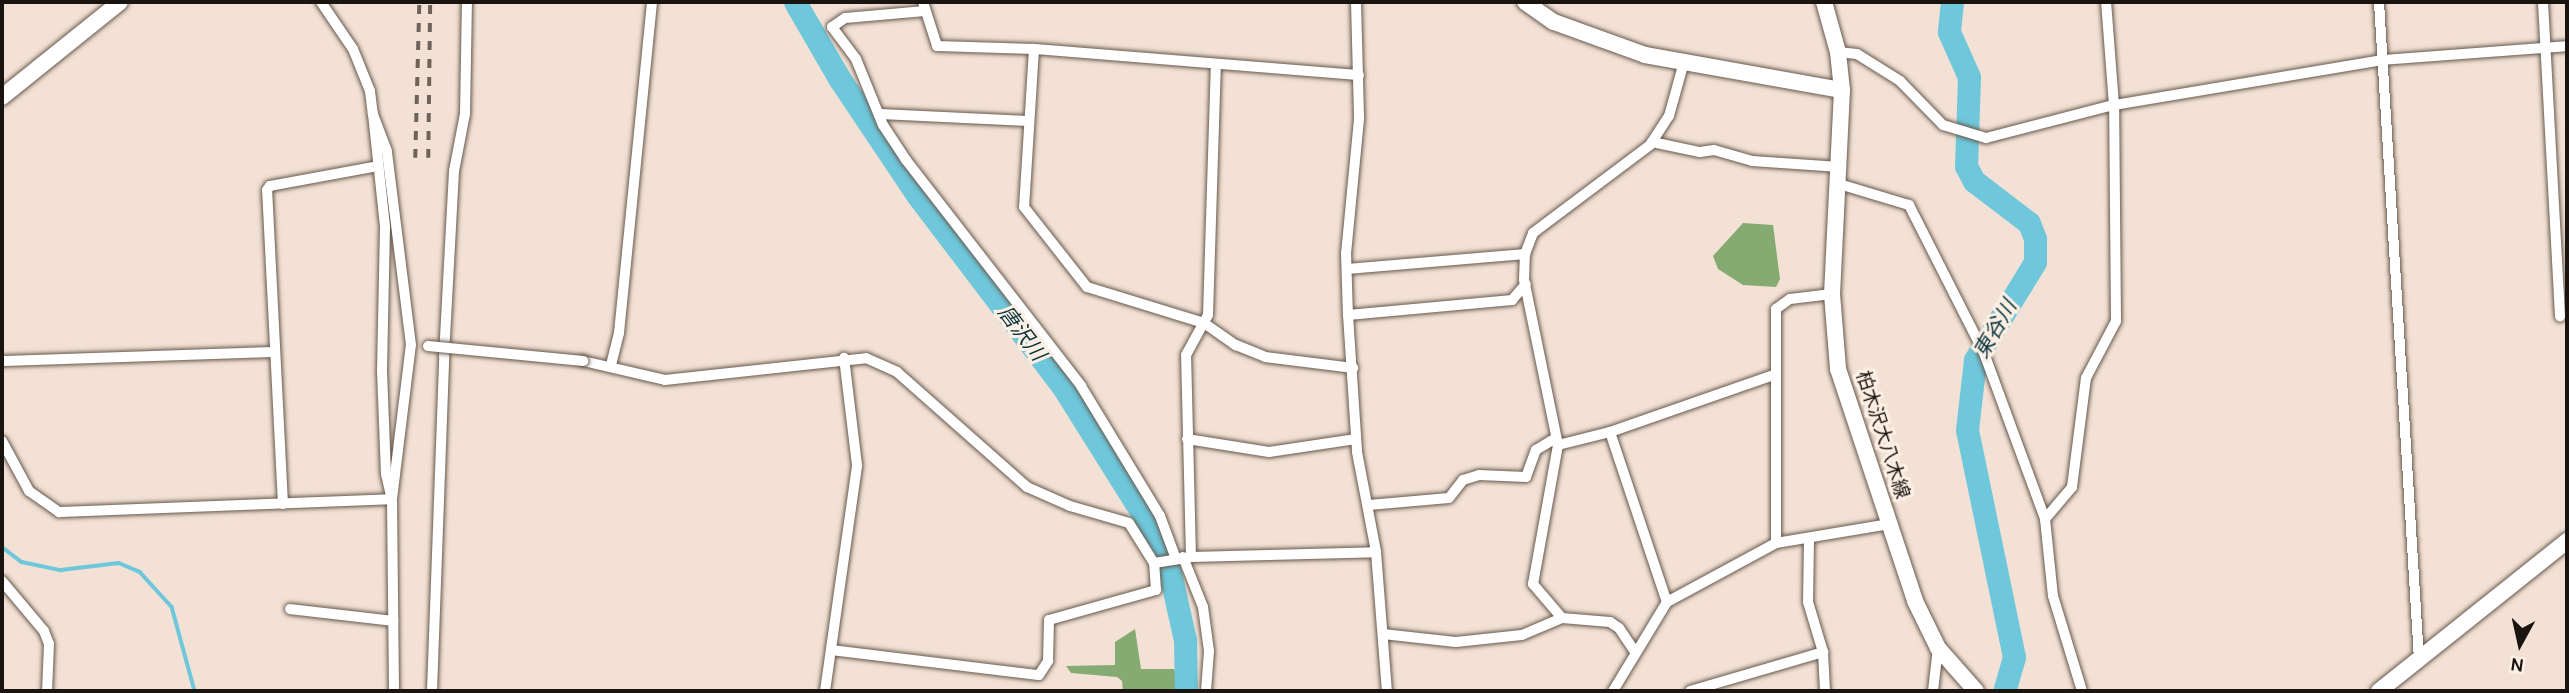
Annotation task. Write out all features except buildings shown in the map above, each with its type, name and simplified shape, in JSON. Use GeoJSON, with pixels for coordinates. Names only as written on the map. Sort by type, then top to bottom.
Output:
{"type":"FeatureCollection","features":[{"type":"Feature","properties":{"kind":"street"},"geometry":{"type":"LineString","coordinates":[[2,97],[120,2]]}},
{"type":"Feature","properties":{"kind":"street"},"geometry":{"type":"LineString","coordinates":[[321,2],[353,49],[370,91],[385,227],[385,454],[392,499]]}},
{"type":"Feature","properties":{"kind":"street"},"geometry":{"type":"LineString","coordinates":[[432,691],[444,356],[454,171],[465,114],[467,2]]}},
{"type":"Feature","properties":{"kind":"street"},"geometry":{"type":"LineString","coordinates":[[611,365],[619,333],[652,2]]}},
{"type":"Feature","properties":{"kind":"street"},"geometry":{"type":"LineString","coordinates":[[1356,2],[1359,75],[1346,269],[1348,315],[1356,439],[1376,552],[1387,691]]}},
{"type":"Feature","properties":{"kind":"street"},"geometry":{"type":"LineString","coordinates":[[1525,2],[1554,22],[1684,62],[1842,90]]}},
{"type":"Feature","properties":{"kind":"street","name":"柏木沢大八木線"},"geometry":{"type":"LineString","coordinates":[[1824,2],[1838,52],[1842,90],[1832,294],[1842,387],[1915,601],[1938,648],[1976,691]]}},
{"type":"Feature","properties":{"kind":"street"},"geometry":{"type":"LineString","coordinates":[[2045,519],[2072,487],[2086,378],[2116,321],[2113,105],[2106,2]]}},
{"type":"Feature","properties":{"kind":"street"},"geometry":{"type":"LineString","coordinates":[[2379,2],[2419,659]]}},
{"type":"Feature","properties":{"kind":"street"},"geometry":{"type":"LineString","coordinates":[[2543,2],[2560,317]]}},
{"type":"Feature","properties":{"kind":"street"},"geometry":{"type":"LineString","coordinates":[[1206,691],[1209,651],[1203,607],[1160,516],[1081,386],[906,160],[880,114],[859,65],[832,24],[845,18],[924,6],[937,46],[1034,49],[1359,75]]}},
{"type":"Feature","properties":{"kind":"street"},"geometry":{"type":"LineString","coordinates":[[1838,52],[1857,54],[1875,64],[1900,81],[1943,125],[1976,138],[2113,105],[2382,60],[2567,46]]}},
{"type":"Feature","properties":{"kind":"street"},"geometry":{"type":"LineString","coordinates":[[1034,49],[1024,207],[1076,276],[1104,295],[1204,323],[1236,345],[1265,357],[1353,368]]}},
{"type":"Feature","properties":{"kind":"street"},"geometry":{"type":"LineString","coordinates":[[1562,618],[1533,584],[1557,442],[1526,285],[1525,254],[1533,233],[1652,142],[1669,116],[1684,62]]}},
{"type":"Feature","properties":{"kind":"street"},"geometry":{"type":"LineString","coordinates":[[1181,558],[1187,439],[1186,355],[1209,314],[1216,65]]}},
{"type":"Feature","properties":{"kind":"street"},"geometry":{"type":"LineString","coordinates":[[373,114],[387,151],[411,345],[392,499],[394,691]]}},
{"type":"Feature","properties":{"kind":"street"},"geometry":{"type":"LineString","coordinates":[[880,114],[1028,121]]}},
{"type":"Feature","properties":{"kind":"street"},"geometry":{"type":"LineString","coordinates":[[1652,142],[1699,152],[1714,150],[1752,161],[1839,175],[1909,205],[1984,353],[2045,519],[2053,596],[2082,691]]}},
{"type":"Feature","properties":{"kind":"street"},"geometry":{"type":"LineString","coordinates":[[283,504],[267,190],[270,186],[378,166]]}},
{"type":"Feature","properties":{"kind":"street"},"geometry":{"type":"LineString","coordinates":[[1346,269],[1525,254]]}},
{"type":"Feature","properties":{"kind":"street"},"geometry":{"type":"LineString","coordinates":[[1348,315],[1513,300],[1526,285]]}},
{"type":"Feature","properties":{"kind":"street"},"geometry":{"type":"LineString","coordinates":[[1776,543],[1776,309],[1790,299],[1832,294]]}},
{"type":"Feature","properties":{"kind":"street"},"geometry":{"type":"LineString","coordinates":[[411,345],[583,361],[611,365],[665,380],[844,358],[866,358],[897,372],[1027,487],[1070,506],[1129,523],[1155,563],[1157,590],[1049,620],[1048,661],[1039,675],[831,650]]}},
{"type":"Feature","properties":{"kind":"street"},"geometry":{"type":"LineString","coordinates":[[2,361],[275,352]]}},
{"type":"Feature","properties":{"kind":"street"},"geometry":{"type":"LineString","coordinates":[[825,691],[857,466],[844,358]]}},
{"type":"Feature","properties":{"kind":"street"},"geometry":{"type":"LineString","coordinates":[[1369,505],[1450,498],[1462,480],[1479,475],[1526,477],[1536,450],[1557,442],[1610,432],[1774,375]]}},
{"type":"Feature","properties":{"kind":"street"},"geometry":{"type":"LineString","coordinates":[[1610,432],[1667,602]]}},
{"type":"Feature","properties":{"kind":"street"},"geometry":{"type":"LineString","coordinates":[[1187,439],[1269,452],[1356,439]]}},
{"type":"Feature","properties":{"kind":"street"},"geometry":{"type":"LineString","coordinates":[[2,441],[29,491],[59,512],[392,499]]}},
{"type":"Feature","properties":{"kind":"street"},"geometry":{"type":"LineString","coordinates":[[1613,691],[1667,602],[1776,543],[1809,540],[1889,524]]}},
{"type":"Feature","properties":{"kind":"street"},"geometry":{"type":"LineString","coordinates":[[1809,540],[1808,602],[1823,652],[1825,691]]}},
{"type":"Feature","properties":{"kind":"street"},"geometry":{"type":"LineString","coordinates":[[2386,689],[2419,659],[2567,541]]}},
{"type":"Feature","properties":{"kind":"street"},"geometry":{"type":"LineString","coordinates":[[1155,563],[1181,558],[1376,552]]}},
{"type":"Feature","properties":{"kind":"street"},"geometry":{"type":"LineString","coordinates":[[2,583],[44,631],[49,644],[47,691]]}},
{"type":"Feature","properties":{"kind":"street"},"geometry":{"type":"LineString","coordinates":[[290,609],[393,621]]}},
{"type":"Feature","properties":{"kind":"street"},"geometry":{"type":"LineString","coordinates":[[1383,634],[1456,642],[1522,635],[1562,618],[1610,622],[1619,628],[1636,653]]}},
{"type":"Feature","properties":{"kind":"street"},"geometry":{"type":"LineString","coordinates":[[1933,691],[1938,648]]}},
{"type":"Feature","properties":{"kind":"street"},"geometry":{"type":"LineString","coordinates":[[1690,691],[1823,652]]}},
{"type":"Feature","properties":{"kind":"green space"},"geometry":{"type":"Polygon","coordinates":[[[1743,223],[1773,225],[1780,279],[1776,287],[1743,285],[1718,269],[1713,256],[1743,223]]]}},
{"type":"Feature","properties":{"kind":"green space"},"geometry":{"type":"Polygon","coordinates":[[[1135,629],[1141,669],[1174,669],[1181,691],[1123,691],[1122,681],[1117,677],[1071,673],[1066,666],[1115,665],[1115,642],[1135,629]]]}},
{"type":"Feature","properties":{"kind":"waterway","name":"唐沢川"},"geometry":{"type":"LineString","coordinates":[[795,2],[839,78],[918,196],[1063,387],[1142,513],[1170,573],[1185,640],[1186,691]]}},
{"type":"Feature","properties":{"kind":"waterway","name":"東谷川"},"geometry":{"type":"LineString","coordinates":[[1952,2],[1949,32],[1969,77],[1966,166],[1974,181],[2029,223],[2035,239],[2035,262],[1975,360],[1967,430],[2014,657],[2004,691]]}},
{"type":"Feature","properties":{"kind":"waterway"},"geometry":{"type":"LineString","coordinates":[[2,547],[22,562],[61,570],[119,563],[140,572],[172,607],[195,691]]}},
{"type":"Feature","properties":{"kind":"railway"},"geometry":{"type":"LineString","coordinates":[[415,158],[419,2]]}},
{"type":"Feature","properties":{"kind":"railway"},"geometry":{"type":"LineString","coordinates":[[428,158],[430,2]]}}]}
